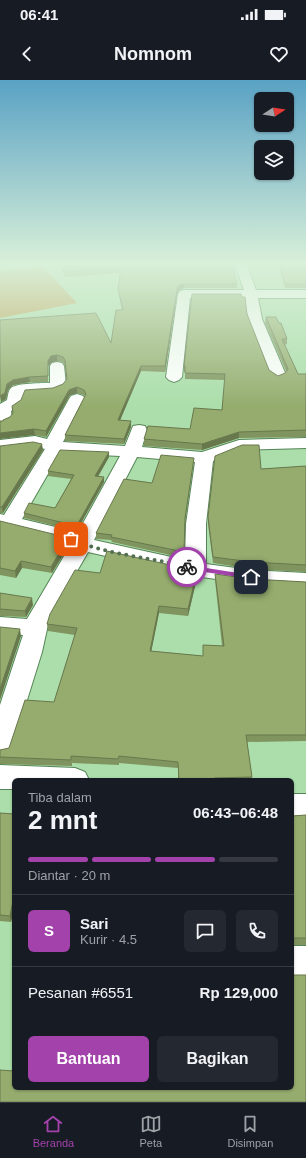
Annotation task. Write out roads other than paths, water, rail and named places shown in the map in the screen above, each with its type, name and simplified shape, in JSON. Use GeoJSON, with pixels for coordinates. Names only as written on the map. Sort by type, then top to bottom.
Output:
{"type":"FeatureCollection","features":[{"type":"Feature","properties":{"kind":"street"},"geometry":{"type":"LineString","coordinates":[[174,377],[182,313]]}},
{"type":"Feature","properties":{"kind":"street"},"geometry":{"type":"LineString","coordinates":[[254,313],[255,319],[278,375]]}},
{"type":"Feature","properties":{"kind":"street"},"geometry":{"type":"LineString","coordinates":[[0,420],[4,419],[3,409],[12,406],[17,400],[16,392],[18,390],[53,387],[58,385],[57,366]]}},
{"type":"Feature","properties":{"kind":"street"},"geometry":{"type":"LineString","coordinates":[[77,400],[53,447],[3,520],[61,534],[82,544],[195,569],[251,577],[306,580]]}},
{"type":"Feature","properties":{"kind":"street"},"geometry":{"type":"LineString","coordinates":[[0,745],[30,652],[38,620],[82,544],[131,452],[139,430]]}},
{"type":"Feature","properties":{"kind":"street"},"geometry":{"type":"LineString","coordinates":[[0,445],[31,441],[53,447],[204,458],[239,444],[306,443]]}},
{"type":"Feature","properties":{"kind":"street"},"geometry":{"type":"LineString","coordinates":[[195,569],[196,524],[204,458]]}},
{"type":"Feature","properties":{"kind":"street"},"geometry":{"type":"LineString","coordinates":[[0,625],[36,628]]}},
{"type":"Feature","properties":{"kind":"street"},"geometry":{"type":"LineString","coordinates":[[0,777],[25,778]]}},
{"type":"Feature","properties":{"kind":"street"},"geometry":{"type":"LineString","coordinates":[[294,807],[306,807]]}},
{"type":"Feature","properties":{"kind":"street"},"geometry":{"type":"LineString","coordinates":[[294,963],[306,963]]}}]}
